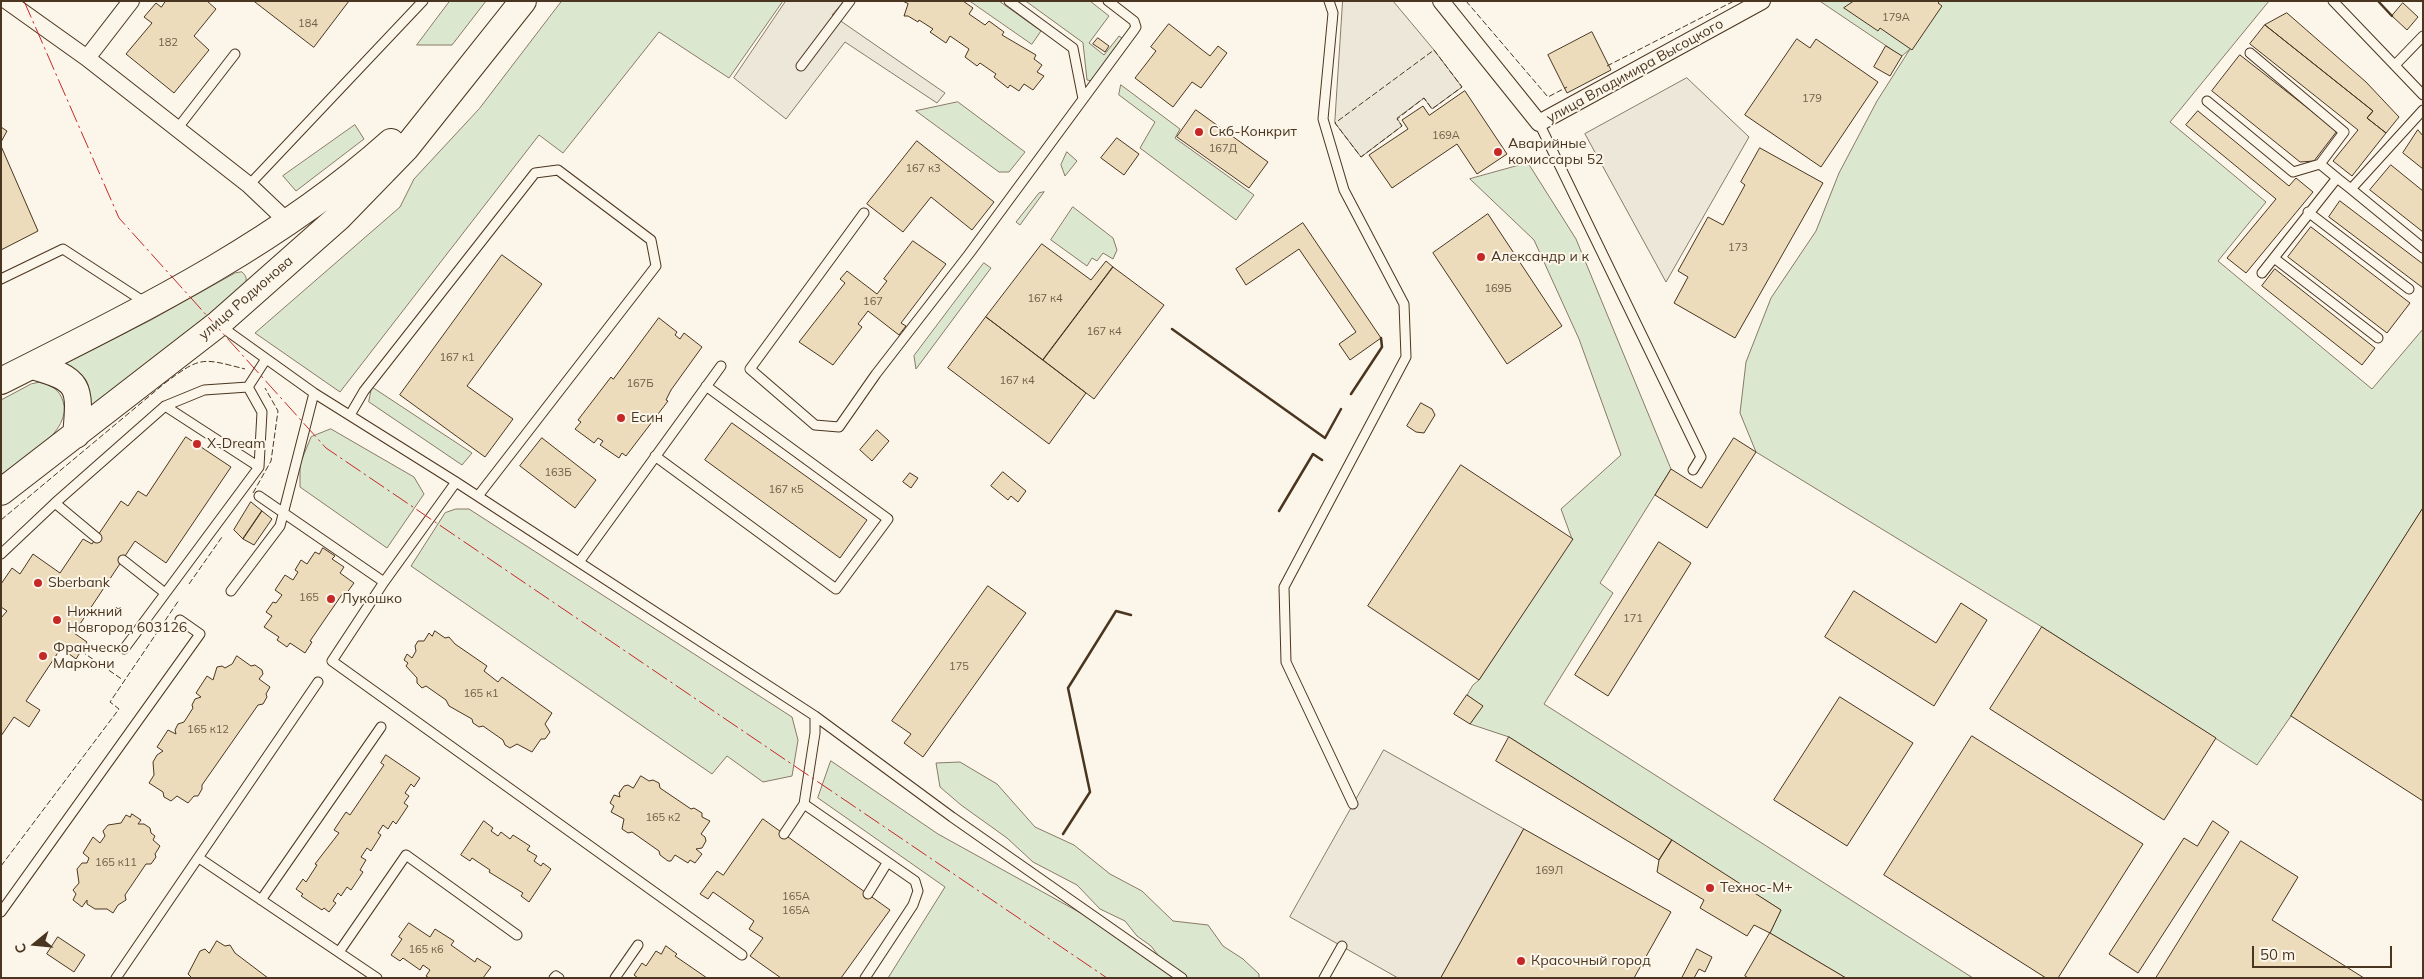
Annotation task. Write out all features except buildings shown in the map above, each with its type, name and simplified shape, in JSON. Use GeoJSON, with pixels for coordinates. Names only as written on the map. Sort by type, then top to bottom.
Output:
{"type":"FeatureCollection","features":[{"type":"Feature","properties":{"kind":"main road","name":"улица Родионова"},"geometry":{"type":"LineString","coordinates":[[1,492],[218,324],[339,217],[406,148],[523,1]]}},
{"type":"Feature","properties":{"kind":"main road","name":"улица Родионова"},"geometry":{"type":"LineString","coordinates":[[1,381],[150,306],[209,273],[288,222],[375,156],[464,76]]}},
{"type":"Feature","properties":{"kind":"main road"},"geometry":{"type":"LineString","coordinates":[[32,366],[60,374],[70,382],[77,394],[76,435]]}},
{"type":"Feature","properties":{"kind":"street"},"geometry":{"type":"LineString","coordinates":[[7,1],[87,58],[249,185],[288,222]]}},
{"type":"Feature","properties":{"kind":"street"},"geometry":{"type":"LineString","coordinates":[[87,58],[132,1]]}},
{"type":"Feature","properties":{"kind":"street","name":"улица Владимира Высоцкого"},"geometry":{"type":"LineString","coordinates":[[1441,1],[1539,123],[1762,1]]}},
{"type":"Feature","properties":{"kind":"lane"},"geometry":{"type":"LineString","coordinates":[[249,185],[423,1]]}},
{"type":"Feature","properties":{"kind":"lane"},"geometry":{"type":"LineString","coordinates":[[801,66],[850,1]]}},
{"type":"Feature","properties":{"kind":"lane"},"geometry":{"type":"LineString","coordinates":[[1009,1],[1073,48],[1083,100]]}},
{"type":"Feature","properties":{"kind":"lane"},"geometry":{"type":"LineString","coordinates":[[864,212],[750,369],[815,425],[839,426],[1136,27],[1134,21],[1108,1]]}},
{"type":"Feature","properties":{"kind":"lane"},"geometry":{"type":"LineString","coordinates":[[1329,1],[1332,13],[1323,119],[1344,190],[1404,304],[1406,357],[1284,587],[1286,662],[1354,804]]}},
{"type":"Feature","properties":{"kind":"lane"},"geometry":{"type":"LineString","coordinates":[[2333,1],[2423,95]]}},
{"type":"Feature","properties":{"kind":"lane"},"geometry":{"type":"LineString","coordinates":[[2395,66],[2423,36]]}},
{"type":"Feature","properties":{"kind":"lane"},"geometry":{"type":"LineString","coordinates":[[177,129],[235,54]]}},
{"type":"Feature","properties":{"kind":"lane"},"geometry":{"type":"LineString","coordinates":[[2206,102],[2293,172],[2320,164],[2344,132],[2250,54]]}},
{"type":"Feature","properties":{"kind":"lane"},"geometry":{"type":"LineString","coordinates":[[2351,189],[2423,110]]}},
{"type":"Feature","properties":{"kind":"lane"},"geometry":{"type":"LineString","coordinates":[[1539,123],[1702,457],[1693,470]]}},
{"type":"Feature","properties":{"kind":"lane"},"geometry":{"type":"LineString","coordinates":[[2320,164],[2423,248]]}},
{"type":"Feature","properties":{"kind":"lane"},"geometry":{"type":"LineString","coordinates":[[350,416],[364,391],[535,173],[558,170],[650,240],[656,266],[478,496]]}},
{"type":"Feature","properties":{"kind":"lane"},"geometry":{"type":"LineString","coordinates":[[2262,273],[2308,212],[2337,178]]}},
{"type":"Feature","properties":{"kind":"lane"},"geometry":{"type":"LineString","coordinates":[[2308,212],[2409,289]]}},
{"type":"Feature","properties":{"kind":"lane"},"geometry":{"type":"LineString","coordinates":[[1,279],[62,249],[150,306]]}},
{"type":"Feature","properties":{"kind":"lane"},"geometry":{"type":"LineString","coordinates":[[2274,258],[2378,338]]}},
{"type":"Feature","properties":{"kind":"lane"},"geometry":{"type":"LineString","coordinates":[[218,324],[314,393],[478,496],[815,716],[952,817],[1182,978]]}},
{"type":"Feature","properties":{"kind":"lane"},"geometry":{"type":"LineString","coordinates":[[248,387],[266,360]]}},
{"type":"Feature","properties":{"kind":"lane"},"geometry":{"type":"LineString","coordinates":[[579,562],[721,366]]}},
{"type":"Feature","properties":{"kind":"lane"},"geometry":{"type":"LineString","coordinates":[[655,456],[836,589],[888,519],[706,386]]}},
{"type":"Feature","properties":{"kind":"lane"},"geometry":{"type":"LineString","coordinates":[[1,554],[55,503],[165,406],[204,390],[248,387]]}},
{"type":"Feature","properties":{"kind":"lane"},"geometry":{"type":"LineString","coordinates":[[124,650],[258,467],[262,412],[248,387]]}},
{"type":"Feature","properties":{"kind":"lane"},"geometry":{"type":"LineString","coordinates":[[231,591],[280,526],[314,393]]}},
{"type":"Feature","properties":{"kind":"lane"},"geometry":{"type":"LineString","coordinates":[[165,406],[258,467]]}},
{"type":"Feature","properties":{"kind":"lane"},"geometry":{"type":"LineString","coordinates":[[456,482],[384,582],[332,662],[742,955]]}},
{"type":"Feature","properties":{"kind":"lane"},"geometry":{"type":"LineString","coordinates":[[259,496],[384,582]]}},
{"type":"Feature","properties":{"kind":"lane"},"geometry":{"type":"LineString","coordinates":[[55,503],[97,538]]}},
{"type":"Feature","properties":{"kind":"lane"},"geometry":{"type":"LineString","coordinates":[[122,560],[165,594]]}},
{"type":"Feature","properties":{"kind":"lane"},"geometry":{"type":"LineString","coordinates":[[1,912],[200,634],[180,620]]}},
{"type":"Feature","properties":{"kind":"lane"},"geometry":{"type":"LineString","coordinates":[[116,978],[318,682]]}},
{"type":"Feature","properties":{"kind":"lane"},"geometry":{"type":"LineString","coordinates":[[784,834],[804,804],[815,733],[815,716]]}},
{"type":"Feature","properties":{"kind":"lane"},"geometry":{"type":"LineString","coordinates":[[261,900],[381,726]]}},
{"type":"Feature","properties":{"kind":"lane"},"geometry":{"type":"LineString","coordinates":[[804,804],[915,881],[918,891],[912,905],[865,978]]}},
{"type":"Feature","properties":{"kind":"lane"},"geometry":{"type":"LineString","coordinates":[[339,952],[406,855],[517,935]]}},
{"type":"Feature","properties":{"kind":"lane"},"geometry":{"type":"LineString","coordinates":[[198,858],[377,978]]}},
{"type":"Feature","properties":{"kind":"lane"},"geometry":{"type":"LineString","coordinates":[[868,894],[888,863]]}},
{"type":"Feature","properties":{"kind":"lane"},"geometry":{"type":"LineString","coordinates":[[615,978],[638,945]]}},
{"type":"Feature","properties":{"kind":"lane"},"geometry":{"type":"LineString","coordinates":[[1324,978],[1342,946]]}},
{"type":"Feature","properties":{"kind":"lane"},"geometry":{"type":"LineString","coordinates":[[554,978],[556,976],[559,978]]}},
{"type":"Feature","properties":{"kind":"green space"},"geometry":{"type":"Polygon","coordinates":[[[450,1],[486,1],[452,45],[417,45],[450,1]]]}},
{"type":"Feature","properties":{"kind":"green space"},"geometry":{"type":"Polygon","coordinates":[[[562,1],[783,1],[729,78],[659,32],[563,153],[539,135],[340,392],[255,333],[400,207],[414,179],[479,109],[562,1]]]}},
{"type":"Feature","properties":{"kind":"green space"},"geometry":{"type":"Polygon","coordinates":[[[970,1],[999,1],[1041,31],[1032,44],[970,1]]]}},
{"type":"Feature","properties":{"kind":"green space"},"geometry":{"type":"Polygon","coordinates":[[[1026,1],[1090,1],[1109,16],[1089,43],[1104,55],[1119,36],[1125,40],[1092,81],[1087,80],[1083,43],[1026,1]]]}},
{"type":"Feature","properties":{"kind":"green space"},"geometry":{"type":"Polygon","coordinates":[[[1820,1],[2269,1],[2170,122],[2266,202],[2218,261],[2372,389],[2423,329],[2423,508],[2291,716],[2257,765],[2042,627],[1756,452],[1740,413],[1746,362],[1771,298],[1816,231],[1839,173],[1877,101],[1910,49],[1902,56],[1820,1]]]}},
{"type":"Feature","properties":{"kind":"green space"},"geometry":{"type":"Polygon","coordinates":[[[1121,85],[1180,129],[1175,138],[1254,195],[1236,220],[1140,148],[1155,122],[1119,95],[1121,85]]]}},
{"type":"Feature","properties":{"kind":"green space"},"geometry":{"type":"Polygon","coordinates":[[[958,102],[1025,152],[1009,172],[999,172],[916,111],[958,102]]]}},
{"type":"Feature","properties":{"kind":"green space"},"geometry":{"type":"Polygon","coordinates":[[[355,125],[364,139],[296,191],[283,176],[355,125]]]}},
{"type":"Feature","properties":{"kind":"green space"},"geometry":{"type":"Polygon","coordinates":[[[1067,152],[1077,161],[1065,176],[1061,165],[1067,152]]]}},
{"type":"Feature","properties":{"kind":"green space"},"geometry":{"type":"Polygon","coordinates":[[[1528,163],[1576,239],[1671,469],[1600,583],[1613,593],[1544,704],[1973,978],[1846,978],[1770,933],[1781,910],[1509,737],[1470,724],[1482,706],[1467,695],[1473,685],[1479,680],[1572,539],[1561,509],[1621,455],[1579,339],[1534,240],[1470,179],[1528,163]]]}},
{"type":"Feature","properties":{"kind":"green space"},"geometry":{"type":"Polygon","coordinates":[[[1044,192],[1020,225],[1016,222],[1039,193],[1044,192]]]}},
{"type":"Feature","properties":{"kind":"green space"},"geometry":{"type":"Polygon","coordinates":[[[1073,207],[1113,238],[1117,250],[1113,259],[1103,253],[1097,261],[1092,258],[1087,266],[1051,240],[1073,207]]]}},
{"type":"Feature","properties":{"kind":"green space"},"geometry":{"type":"Polygon","coordinates":[[[984,263],[991,268],[916,369],[914,356],[984,263]]]}},
{"type":"Feature","properties":{"kind":"green space"},"geometry":{"type":"Polygon","coordinates":[[[242,272],[246,279],[243,287],[88,410],[89,393],[86,381],[78,372],[63,364],[151,320],[235,273],[242,272]]]}},
{"type":"Feature","properties":{"kind":"green space"},"geometry":{"type":"Polygon","coordinates":[[[41,382],[55,388],[63,401],[64,412],[60,424],[44,444],[1,475],[1,400],[31,384],[41,382]]]}},
{"type":"Feature","properties":{"kind":"green space"},"geometry":{"type":"Polygon","coordinates":[[[372,387],[472,453],[462,465],[369,402],[372,387]]]}},
{"type":"Feature","properties":{"kind":"green space"},"geometry":{"type":"Polygon","coordinates":[[[331,429],[414,477],[424,494],[387,548],[300,487],[300,464],[311,437],[331,429]]]}},
{"type":"Feature","properties":{"kind":"green space"},"geometry":{"type":"Polygon","coordinates":[[[456,509],[469,509],[792,717],[798,740],[792,776],[763,782],[727,756],[712,774],[411,566],[445,513],[456,509]]]}},
{"type":"Feature","properties":{"kind":"green space"},"geometry":{"type":"Polygon","coordinates":[[[831,761],[938,834],[1144,948],[1164,963],[1151,946],[1137,936],[1125,921],[1100,909],[1077,885],[1033,862],[1007,838],[961,805],[940,787],[936,763],[960,762],[997,784],[1035,827],[1074,845],[1110,874],[1142,891],[1173,921],[1208,925],[1223,946],[1243,959],[1259,974],[1259,978],[888,978],[945,887],[818,798],[831,761]]]}},
{"type":"Feature","properties":{"kind":"shaded area"},"geometry":{"type":"Polygon","coordinates":[[[786,1],[844,1],[832,15],[945,93],[937,103],[845,42],[786,119],[734,78],[786,1]]]}},
{"type":"Feature","properties":{"kind":"shaded area"},"geometry":{"type":"Polygon","coordinates":[[[1343,1],[1393,1],[1462,87],[1432,109],[1424,98],[1397,118],[1402,126],[1361,157],[1335,123],[1343,1]]]}},
{"type":"Feature","properties":{"kind":"shaded area"},"geometry":{"type":"Polygon","coordinates":[[[1687,78],[1749,137],[1666,282],[1585,134],[1687,78]]]}},
{"type":"Feature","properties":{"kind":"shaded area"},"geometry":{"type":"Polygon","coordinates":[[[1384,750],[1524,829],[1441,978],[1398,978],[1290,917],[1384,750]]]}},
{"type":"Feature","properties":{"kind":"fence"},"geometry":{"type":"LineString","coordinates":[[1466,1],[1548,97],[1567,87]]}},
{"type":"Feature","properties":{"kind":"fence"},"geometry":{"type":"LineString","coordinates":[[1607,66],[1734,1]]}},
{"type":"Feature","properties":{"kind":"fence"},"geometry":{"type":"LineString","coordinates":[[1434,50],[1462,87],[1432,109],[1424,98],[1397,119],[1402,126],[1361,157],[1335,123],[1434,50]]}},
{"type":"Feature","properties":{"kind":"fence"},"geometry":{"type":"LineString","coordinates":[[1,520],[165,383],[187,368],[210,361],[245,369]]}},
{"type":"Feature","properties":{"kind":"fence"},"geometry":{"type":"LineString","coordinates":[[253,493],[271,461],[278,411],[265,388]]}},
{"type":"Feature","properties":{"kind":"fence"},"geometry":{"type":"LineString","coordinates":[[189,584],[222,537]]}},
{"type":"Feature","properties":{"kind":"fence"},"geometry":{"type":"LineString","coordinates":[[1,866],[119,709],[110,702],[179,600]]}},
{"type":"Feature","properties":{"kind":"fence"},"geometry":{"type":"LineString","coordinates":[[81,651],[123,680]]}},
{"type":"Feature","properties":{"kind":"wall"},"geometry":{"type":"LineString","coordinates":[[2378,1],[2392,16]]}},
{"type":"Feature","properties":{"kind":"wall"},"geometry":{"type":"LineString","coordinates":[[1172,329],[1325,438],[1341,409]]}},
{"type":"Feature","properties":{"kind":"wall"},"geometry":{"type":"LineString","coordinates":[[1351,394],[1382,347],[1381,338]]}},
{"type":"Feature","properties":{"kind":"wall"},"geometry":{"type":"LineString","coordinates":[[1279,511],[1313,454],[1322,460]]}},
{"type":"Feature","properties":{"kind":"wall"},"geometry":{"type":"LineString","coordinates":[[1063,834],[1090,792],[1068,688],[1116,611],[1131,615]]}},
{"type":"Feature","properties":{"kind":"power"},"geometry":{"type":"LineString","coordinates":[[24,1],[119,218],[326,448],[1107,978]]}},
{"type":"Feature","properties":{"kind":"place","name":"Скб-Конкрит"},"geometry":{"type":"Point","coordinates":[1199,132]}},
{"type":"Feature","properties":{"kind":"place","name":"Аварийные комиссары 52"},"geometry":{"type":"Point","coordinates":[1498,152]}},
{"type":"Feature","properties":{"kind":"place","name":"Александр и к"},"geometry":{"type":"Point","coordinates":[1481,257]}},
{"type":"Feature","properties":{"kind":"place","name":"Есин"},"geometry":{"type":"Point","coordinates":[621,418]}},
{"type":"Feature","properties":{"kind":"place","name":"X-Dream"},"geometry":{"type":"Point","coordinates":[197,444]}},
{"type":"Feature","properties":{"kind":"place","name":"Sberbank"},"geometry":{"type":"Point","coordinates":[38,583]}},
{"type":"Feature","properties":{"kind":"place","name":"Лукошко"},"geometry":{"type":"Point","coordinates":[331,599]}},
{"type":"Feature","properties":{"kind":"place","name":"Нижний Новгород 603126"},"geometry":{"type":"Point","coordinates":[57,620]}},
{"type":"Feature","properties":{"kind":"place","name":"Франческо Маркони"},"geometry":{"type":"Point","coordinates":[43,656]}},
{"type":"Feature","properties":{"kind":"place","name":"Технос-М+"},"geometry":{"type":"Point","coordinates":[1710,888]}},
{"type":"Feature","properties":{"kind":"place","name":"Красочный город"},"geometry":{"type":"Point","coordinates":[1521,961]}}]}
